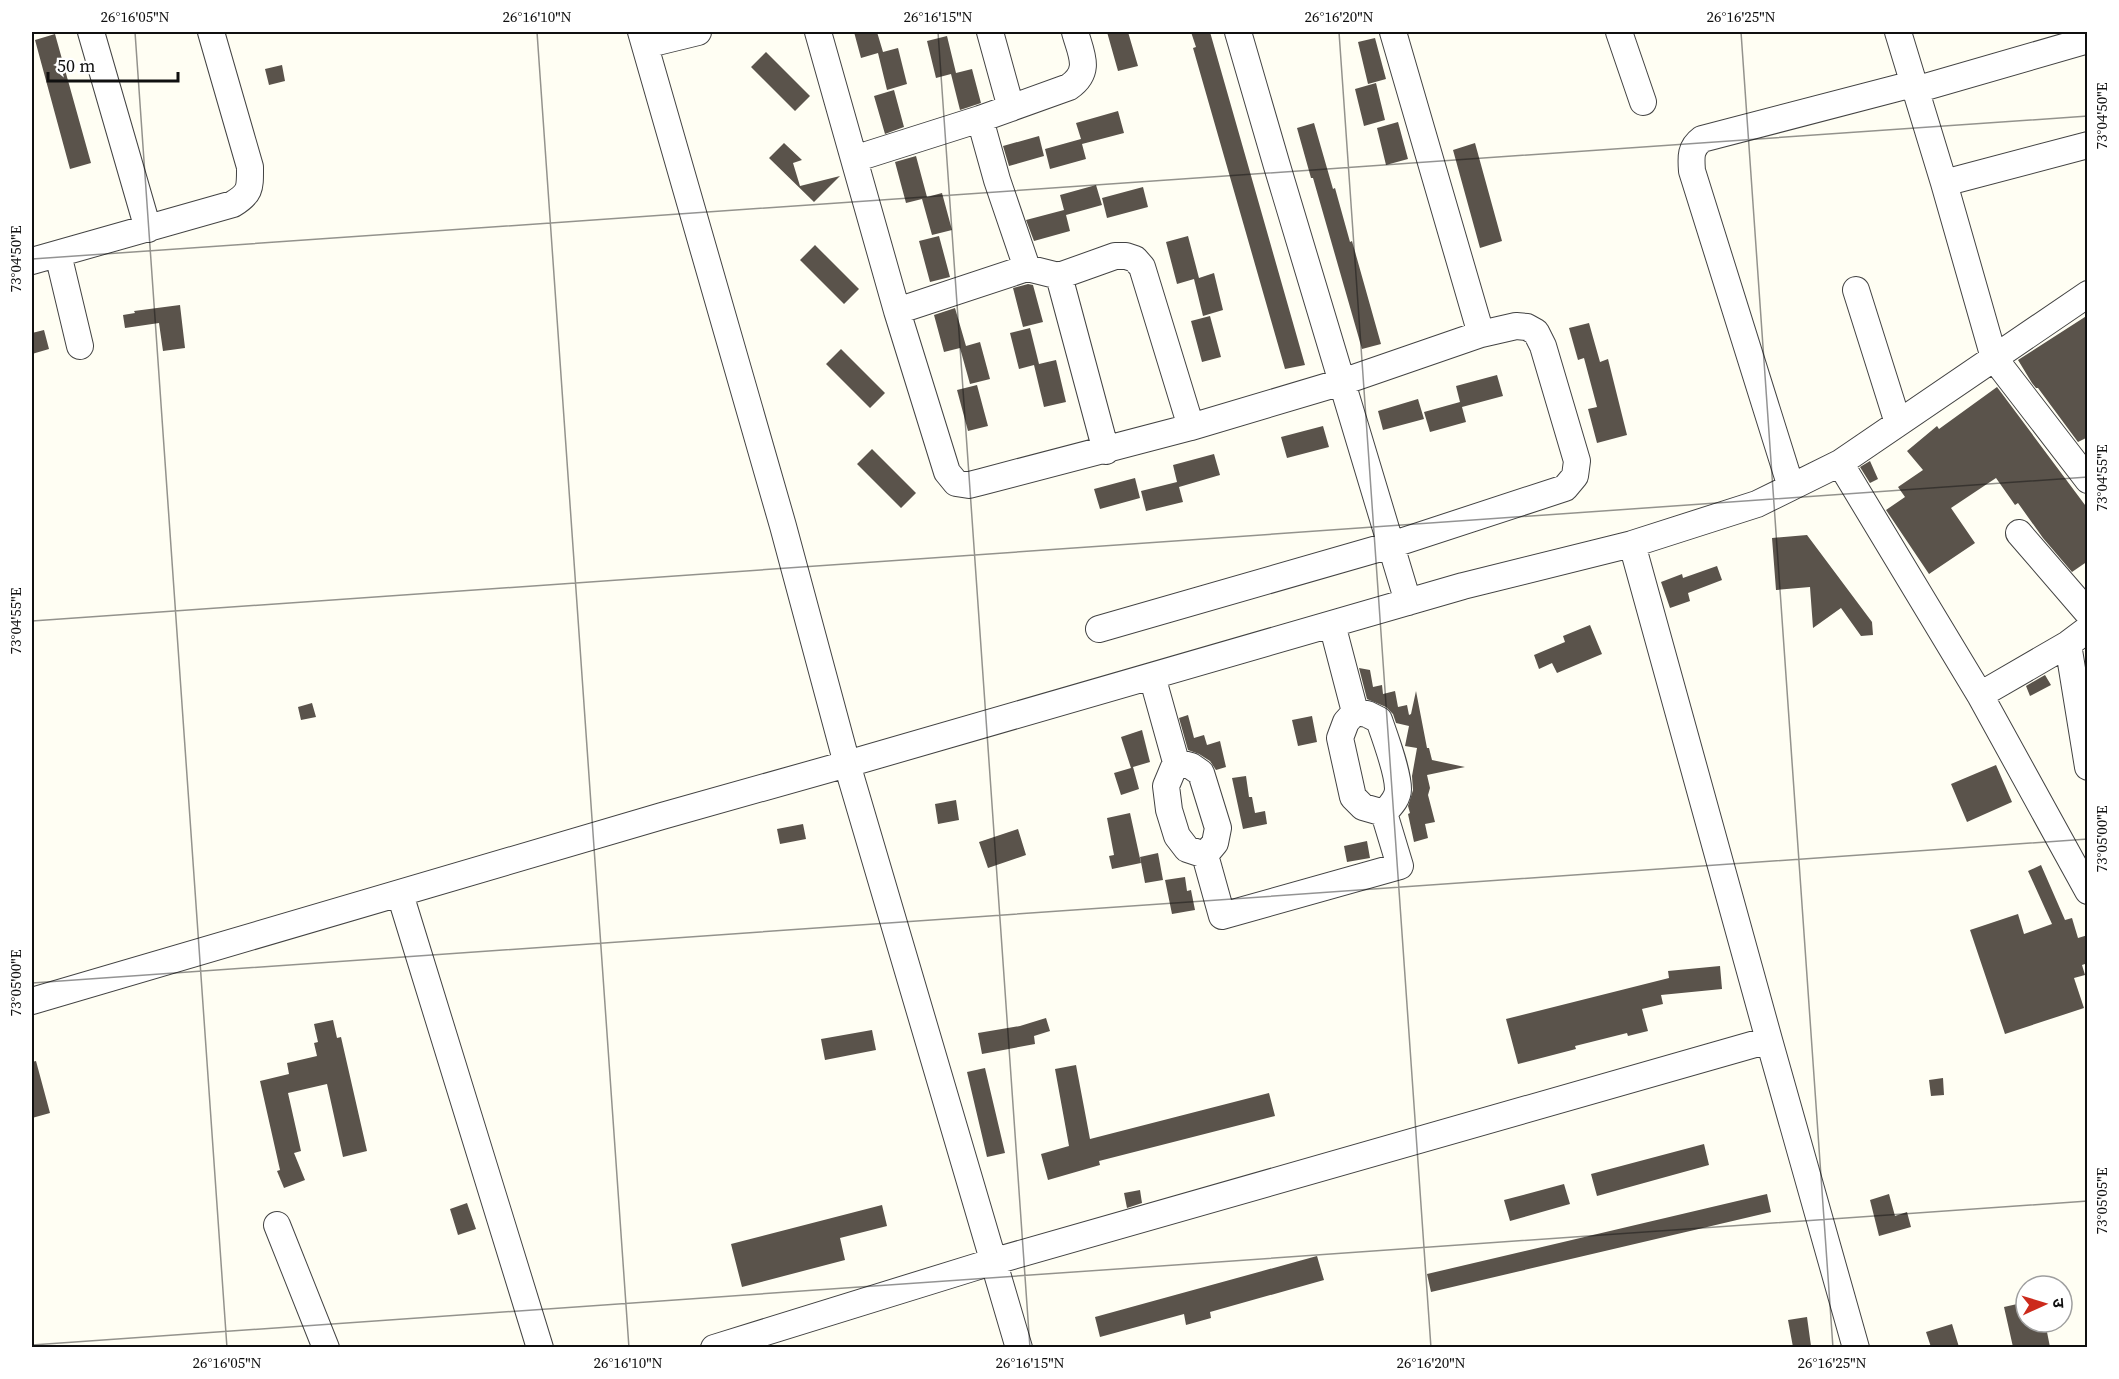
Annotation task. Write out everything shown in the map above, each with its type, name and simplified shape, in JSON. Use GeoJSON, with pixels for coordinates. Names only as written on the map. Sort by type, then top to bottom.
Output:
{"type":"FeatureCollection","features":[{"type":"Feature","properties":{"kind":"street"},"geometry":{"type":"LineString","coordinates":[[91,32],[148,229]]}},
{"type":"Feature","properties":{"kind":"street"},"geometry":{"type":"LineString","coordinates":[[32,261],[233,204],[246,196],[250,187],[250,167],[211,32]]}},
{"type":"Feature","properties":{"kind":"street"},"geometry":{"type":"LineString","coordinates":[[698,32],[643,38],[777,503],[847,764],[1019,1347]]}},
{"type":"Feature","properties":{"kind":"street"},"geometry":{"type":"LineString","coordinates":[[818,32],[897,311],[947,472],[956,483],[969,485],[1191,427],[1342,382],[1481,334],[1516,326],[1527,327],[1536,332],[1544,346],[1577,461],[1575,476],[1565,488],[1391,545],[1099,629]]}},
{"type":"Feature","properties":{"kind":"street"},"geometry":{"type":"LineString","coordinates":[[990,32],[1011,108]]}},
{"type":"Feature","properties":{"kind":"street"},"geometry":{"type":"LineString","coordinates":[[854,159],[980,119],[1069,87],[1078,81],[1083,72],[1083,62],[1075,32]]}},
{"type":"Feature","properties":{"kind":"street"},"geometry":{"type":"LineString","coordinates":[[1238,32],[1408,602]]}},
{"type":"Feature","properties":{"kind":"street"},"geometry":{"type":"LineString","coordinates":[[1393,32],[1481,334]]}},
{"type":"Feature","properties":{"kind":"street"},"geometry":{"type":"LineString","coordinates":[[1619,32],[1643,102]]}},
{"type":"Feature","properties":{"kind":"street"},"geometry":{"type":"LineString","coordinates":[[1898,32],[1994,358],[2088,480]]}},
{"type":"Feature","properties":{"kind":"street"},"geometry":{"type":"LineString","coordinates":[[1791,487],[1692,171],[1691,154],[1695,144],[1702,139],[1914,87],[2088,40]]}},
{"type":"Feature","properties":{"kind":"street"},"geometry":{"type":"LineString","coordinates":[[980,119],[997,180],[1027,268]]}},
{"type":"Feature","properties":{"kind":"street"},"geometry":{"type":"LineString","coordinates":[[1944,183],[2088,145]]}},
{"type":"Feature","properties":{"kind":"street"},"geometry":{"type":"LineString","coordinates":[[58,254],[80,346]]}},
{"type":"Feature","properties":{"kind":"street"},"geometry":{"type":"LineString","coordinates":[[897,311],[1027,268],[1059,276],[1115,256],[1126,256],[1135,260],[1142,267],[1191,427]]}},
{"type":"Feature","properties":{"kind":"street"},"geometry":{"type":"LineString","coordinates":[[1059,276],[1106,451]]}},
{"type":"Feature","properties":{"kind":"street"},"geometry":{"type":"LineString","coordinates":[[1856,290],[1898,423]]}},
{"type":"Feature","properties":{"kind":"street"},"geometry":{"type":"LineString","coordinates":[[32,1001],[662,816],[1408,602],[1632,544],[1757,504],[1840,463],[2088,294]]}},
{"type":"Feature","properties":{"kind":"street"},"geometry":{"type":"LineString","coordinates":[[1840,463],[1980,695],[2088,891]]}},
{"type":"Feature","properties":{"kind":"street"},"geometry":{"type":"LineString","coordinates":[[2019,533],[2088,613]]}},
{"type":"Feature","properties":{"kind":"street"},"geometry":{"type":"LineString","coordinates":[[1632,544],[1856,1347]]}},
{"type":"Feature","properties":{"kind":"street"},"geometry":{"type":"LineString","coordinates":[[1332,624],[1355,712]]}},
{"type":"Feature","properties":{"kind":"street"},"geometry":{"type":"LineString","coordinates":[[1980,695],[2078,636],[2087,755]]}},
{"type":"Feature","properties":{"kind":"street"},"geometry":{"type":"LineString","coordinates":[[1152,676],[1176,762],[1166,786],[1169,810],[1177,836],[1187,849],[1205,855]]}},
{"type":"Feature","properties":{"kind":"street"},"geometry":{"type":"LineString","coordinates":[[1355,712],[1346,722],[1340,738],[1353,797],[1363,807],[1384,813]]}},
{"type":"Feature","properties":{"kind":"street"},"geometry":{"type":"LineString","coordinates":[[1355,712],[1367,714],[1379,720],[1388,746],[1398,790],[1395,800],[1384,813]]}},
{"type":"Feature","properties":{"kind":"street"},"geometry":{"type":"LineString","coordinates":[[1176,762],[1191,766],[1202,773],[1218,828],[1215,843],[1205,855]]}},
{"type":"Feature","properties":{"kind":"street"},"geometry":{"type":"LineString","coordinates":[[1205,855],[1222,916],[1400,866],[1384,813]]}},
{"type":"Feature","properties":{"kind":"street"},"geometry":{"type":"LineString","coordinates":[[400,894],[540,1347]]}},
{"type":"Feature","properties":{"kind":"street"},"geometry":{"type":"LineString","coordinates":[[714,1347],[994,1261],[1769,1040]]}},
{"type":"Feature","properties":{"kind":"street"},"geometry":{"type":"LineString","coordinates":[[277,1225],[326,1347]]}},
{"type":"Feature","properties":{"kind":"building"},"geometry":{"type":"Polygon","coordinates":[[[854,32],[877,32],[883,52],[898,48],[907,84],[887,90],[878,53],[861,58],[854,32]]]}},
{"type":"Feature","properties":{"kind":"building"},"geometry":{"type":"Polygon","coordinates":[[[1107,32],[1128,32],[1138,66],[1118,71],[1107,32]]]}},
{"type":"Feature","properties":{"kind":"building"},"geometry":{"type":"Polygon","coordinates":[[[1191,32],[1210,32],[1305,365],[1285,369],[1193,48],[1196,47],[1191,32]]]}},
{"type":"Feature","properties":{"kind":"building"},"geometry":{"type":"Polygon","coordinates":[[[55,34],[91,163],[70,169],[35,40],[55,34]]]}},
{"type":"Feature","properties":{"kind":"building"},"geometry":{"type":"Polygon","coordinates":[[[947,36],[956,73],[972,69],[981,103],[960,110],[951,74],[936,78],[927,41],[947,36]]]}},
{"type":"Feature","properties":{"kind":"building"},"geometry":{"type":"Polygon","coordinates":[[[1375,38],[1386,79],[1368,84],[1358,42],[1375,38]]]}},
{"type":"Feature","properties":{"kind":"building"},"geometry":{"type":"Polygon","coordinates":[[[766,52],[810,96],[795,111],[751,67],[766,52]]]}},
{"type":"Feature","properties":{"kind":"building"},"geometry":{"type":"Polygon","coordinates":[[[282,65],[285,81],[269,85],[265,69],[282,65]]]}},
{"type":"Feature","properties":{"kind":"building"},"geometry":{"type":"Polygon","coordinates":[[[1376,83],[1385,120],[1364,126],[1355,89],[1376,83]]]}},
{"type":"Feature","properties":{"kind":"building"},"geometry":{"type":"Polygon","coordinates":[[[894,90],[904,127],[885,134],[874,96],[894,90]]]}},
{"type":"Feature","properties":{"kind":"building"},"geometry":{"type":"Polygon","coordinates":[[[1118,111],[1124,133],[1082,144],[1086,159],[1050,169],[1045,149],[1081,139],[1076,123],[1118,111]]]}},
{"type":"Feature","properties":{"kind":"building"},"geometry":{"type":"Polygon","coordinates":[[[1398,122],[1408,159],[1386,165],[1377,128],[1398,122]]]}},
{"type":"Feature","properties":{"kind":"building"},"geometry":{"type":"Polygon","coordinates":[[[1314,123],[1350,242],[1352,241],[1381,344],[1362,349],[1297,128],[1314,123]]]}},
{"type":"Feature","properties":{"kind":"building"},"geometry":{"type":"Polygon","coordinates":[[[1039,136],[1044,156],[1009,166],[1003,146],[1039,136]]]}},
{"type":"Feature","properties":{"kind":"building"},"geometry":{"type":"Polygon","coordinates":[[[784,143],[802,160],[793,163],[800,186],[840,176],[814,202],[769,158],[784,143]]]}},
{"type":"Feature","properties":{"kind":"building"},"geometry":{"type":"Polygon","coordinates":[[[1475,143],[1502,241],[1480,248],[1453,150],[1475,143]]]}},
{"type":"Feature","properties":{"kind":"building"},"geometry":{"type":"Polygon","coordinates":[[[916,156],[927,197],[942,193],[952,230],[932,235],[922,199],[906,203],[895,162],[916,156]]]}},
{"type":"Feature","properties":{"kind":"building"},"geometry":{"type":"Polygon","coordinates":[[[1096,185],[1102,205],[1066,215],[1070,231],[1034,241],[1026,220],[1064,210],[1060,195],[1096,185]]]}},
{"type":"Feature","properties":{"kind":"building"},"geometry":{"type":"Polygon","coordinates":[[[1143,187],[1148,207],[1107,218],[1102,198],[1143,187]]]}},
{"type":"Feature","properties":{"kind":"building"},"geometry":{"type":"Polygon","coordinates":[[[939,236],[950,277],[930,282],[919,241],[939,236]]]}},
{"type":"Feature","properties":{"kind":"building"},"geometry":{"type":"Polygon","coordinates":[[[1188,236],[1199,278],[1214,273],[1223,310],[1203,316],[1194,279],[1177,284],[1166,242],[1188,236]]]}},
{"type":"Feature","properties":{"kind":"building"},"geometry":{"type":"Polygon","coordinates":[[[815,245],[859,289],[844,304],[800,260],[815,245]]]}},
{"type":"Feature","properties":{"kind":"building"},"geometry":{"type":"Polygon","coordinates":[[[1033,285],[1043,322],[1023,327],[1013,288],[1033,285]]]}},
{"type":"Feature","properties":{"kind":"building"},"geometry":{"type":"Polygon","coordinates":[[[180,305],[185,348],[163,351],[159,323],[125,328],[123,315],[135,313],[134,311],[180,305]]]}},
{"type":"Feature","properties":{"kind":"building"},"geometry":{"type":"Polygon","coordinates":[[[955,308],[966,346],[980,342],[990,379],[970,384],[960,348],[944,352],[934,315],[955,308]]]}},
{"type":"Feature","properties":{"kind":"building"},"geometry":{"type":"Polygon","coordinates":[[[2088,315],[2088,437],[2078,442],[2032,383],[2018,360],[2088,315]]]}},
{"type":"Feature","properties":{"kind":"building"},"geometry":{"type":"Polygon","coordinates":[[[1210,316],[1221,357],[1202,362],[1191,321],[1210,316]]]}},
{"type":"Feature","properties":{"kind":"building"},"geometry":{"type":"Polygon","coordinates":[[[1589,323],[1600,362],[1608,359],[1627,435],[1597,443],[1588,409],[1597,407],[1584,358],[1578,360],[1569,328],[1589,323]]]}},
{"type":"Feature","properties":{"kind":"building"},"geometry":{"type":"Polygon","coordinates":[[[1030,328],[1039,364],[1056,360],[1066,402],[1044,407],[1034,365],[1019,369],[1010,333],[1030,328]]]}},
{"type":"Feature","properties":{"kind":"building"},"geometry":{"type":"Polygon","coordinates":[[[44,330],[49,349],[32,354],[32,333],[44,330]]]}},
{"type":"Feature","properties":{"kind":"building"},"geometry":{"type":"Polygon","coordinates":[[[841,349],[885,393],[870,408],[826,364],[841,349]]]}},
{"type":"Feature","properties":{"kind":"building"},"geometry":{"type":"Polygon","coordinates":[[[1497,375],[1503,396],[1462,407],[1466,422],[1430,432],[1424,412],[1460,402],[1456,386],[1497,375]]]}},
{"type":"Feature","properties":{"kind":"building"},"geometry":{"type":"Polygon","coordinates":[[[977,385],[988,426],[968,431],[957,390],[977,385]]]}},
{"type":"Feature","properties":{"kind":"building"},"geometry":{"type":"Polygon","coordinates":[[[1997,387],[2088,509],[2088,561],[2072,572],[2043,538],[2018,503],[2015,505],[1996,478],[1951,508],[1975,543],[1929,574],[1886,510],[1905,497],[1898,487],[1923,470],[1907,451],[1937,426],[1939,429],[1997,387]]]}},
{"type":"Feature","properties":{"kind":"building"},"geometry":{"type":"Polygon","coordinates":[[[1418,399],[1424,419],[1383,430],[1378,411],[1418,399]]]}},
{"type":"Feature","properties":{"kind":"building"},"geometry":{"type":"Polygon","coordinates":[[[1323,426],[1329,447],[1287,458],[1281,437],[1323,426]]]}},
{"type":"Feature","properties":{"kind":"building"},"geometry":{"type":"Polygon","coordinates":[[[872,449],[916,493],[901,508],[857,464],[872,449]]]}},
{"type":"Feature","properties":{"kind":"building"},"geometry":{"type":"Polygon","coordinates":[[[1214,454],[1220,475],[1179,487],[1183,502],[1146,511],[1141,491],[1177,482],[1173,465],[1214,454]]]}},
{"type":"Feature","properties":{"kind":"building"},"geometry":{"type":"Polygon","coordinates":[[[1870,461],[1878,479],[1870,483],[1860,467],[1870,461]]]}},
{"type":"Feature","properties":{"kind":"building"},"geometry":{"type":"Polygon","coordinates":[[[1135,478],[1140,498],[1100,509],[1094,489],[1135,478]]]}},
{"type":"Feature","properties":{"kind":"building"},"geometry":{"type":"Polygon","coordinates":[[[1807,535],[1872,622],[1873,635],[1861,636],[1841,608],[1813,628],[1810,587],[1776,590],[1772,538],[1807,535]]]}},
{"type":"Feature","properties":{"kind":"building"},"geometry":{"type":"Polygon","coordinates":[[[1717,566],[1722,580],[1688,593],[1690,601],[1670,608],[1661,582],[1682,574],[1683,578],[1717,566]]]}},
{"type":"Feature","properties":{"kind":"building"},"geometry":{"type":"Polygon","coordinates":[[[1590,625],[1602,654],[1557,673],[1552,663],[1539,669],[1534,655],[1565,642],[1563,636],[1590,625]]]}},
{"type":"Feature","properties":{"kind":"building"},"geometry":{"type":"Polygon","coordinates":[[[1359,668],[1370,670],[1373,687],[1382,685],[1383,694],[1395,691],[1398,707],[1407,705],[1409,715],[1416,691],[1427,748],[1429,748],[1432,760],[1465,767],[1427,775],[1430,788],[1428,795],[1435,822],[1425,824],[1428,838],[1414,842],[1408,814],[1410,813],[1408,806],[1413,790],[1412,776],[1417,748],[1405,746],[1409,726],[1396,723],[1393,714],[1386,707],[1367,699],[1359,668]]]}},
{"type":"Feature","properties":{"kind":"building"},"geometry":{"type":"Polygon","coordinates":[[[2045,675],[2051,685],[2030,696],[2026,686],[2045,675]]]}},
{"type":"Feature","properties":{"kind":"building"},"geometry":{"type":"Polygon","coordinates":[[[312,703],[316,717],[301,720],[298,707],[312,703]]]}},
{"type":"Feature","properties":{"kind":"building"},"geometry":{"type":"Polygon","coordinates":[[[1188,715],[1194,738],[1204,735],[1207,745],[1220,741],[1226,767],[1216,770],[1210,761],[1188,750],[1179,718],[1188,715]]]}},
{"type":"Feature","properties":{"kind":"building"},"geometry":{"type":"Polygon","coordinates":[[[1312,716],[1317,742],[1298,746],[1292,720],[1312,716]]]}},
{"type":"Feature","properties":{"kind":"building"},"geometry":{"type":"Polygon","coordinates":[[[1142,730],[1150,762],[1133,767],[1139,789],[1121,795],[1114,773],[1131,768],[1121,737],[1142,730]]]}},
{"type":"Feature","properties":{"kind":"building"},"geometry":{"type":"Polygon","coordinates":[[[1996,765],[2012,802],[1967,822],[1951,784],[1996,765]]]}},
{"type":"Feature","properties":{"kind":"building"},"geometry":{"type":"Polygon","coordinates":[[[1246,776],[1249,797],[1252,797],[1255,813],[1265,811],[1267,824],[1243,829],[1232,778],[1246,776]]]}},
{"type":"Feature","properties":{"kind":"building"},"geometry":{"type":"Polygon","coordinates":[[[956,800],[959,820],[938,824],[935,804],[956,800]]]}},
{"type":"Feature","properties":{"kind":"building"},"geometry":{"type":"Polygon","coordinates":[[[1130,813],[1141,863],[1112,869],[1109,856],[1114,855],[1107,818],[1130,813]]]}},
{"type":"Feature","properties":{"kind":"building"},"geometry":{"type":"Polygon","coordinates":[[[803,824],[806,839],[780,844],[777,829],[803,824]]]}},
{"type":"Feature","properties":{"kind":"building"},"geometry":{"type":"Polygon","coordinates":[[[1018,829],[1026,855],[988,868],[979,842],[1018,829]]]}},
{"type":"Feature","properties":{"kind":"building"},"geometry":{"type":"Polygon","coordinates":[[[1367,841],[1370,858],[1347,862],[1344,846],[1367,841]]]}},
{"type":"Feature","properties":{"kind":"building"},"geometry":{"type":"Polygon","coordinates":[[[1158,853],[1163,880],[1145,883],[1140,857],[1158,853]]]}},
{"type":"Feature","properties":{"kind":"building"},"geometry":{"type":"Polygon","coordinates":[[[2041,865],[2065,920],[2072,918],[2078,938],[2088,935],[2088,963],[2082,965],[2085,975],[2074,978],[2084,1008],[2005,1034],[1970,930],[2018,914],[2024,934],[2052,924],[2028,871],[2041,865]]]}},
{"type":"Feature","properties":{"kind":"building"},"geometry":{"type":"Polygon","coordinates":[[[1185,877],[1187,891],[1191,890],[1195,910],[1172,914],[1165,880],[1185,877]]]}},
{"type":"Feature","properties":{"kind":"building"},"geometry":{"type":"Polygon","coordinates":[[[1720,966],[1722,989],[1661,995],[1663,1004],[1642,1009],[1648,1031],[1628,1036],[1627,1033],[1575,1046],[1576,1049],[1518,1064],[1506,1019],[1669,978],[1668,971],[1720,966]]]}},
{"type":"Feature","properties":{"kind":"building"},"geometry":{"type":"Polygon","coordinates":[[[1046,1018],[1050,1031],[1034,1036],[1035,1044],[982,1054],[978,1033],[1020,1026],[1046,1018]]]}},
{"type":"Feature","properties":{"kind":"building"},"geometry":{"type":"Polygon","coordinates":[[[333,1020],[337,1038],[341,1037],[367,1151],[343,1157],[327,1084],[288,1093],[301,1151],[294,1153],[305,1180],[284,1188],[277,1171],[280,1170],[260,1081],[289,1074],[287,1063],[317,1056],[314,1043],[318,1042],[314,1024],[333,1020]]]}},
{"type":"Feature","properties":{"kind":"building"},"geometry":{"type":"Polygon","coordinates":[[[872,1030],[876,1050],[825,1060],[821,1039],[872,1030]]]}},
{"type":"Feature","properties":{"kind":"building"},"geometry":{"type":"Polygon","coordinates":[[[36,1061],[50,1113],[32,1118],[32,1062],[36,1061]]]}},
{"type":"Feature","properties":{"kind":"building"},"geometry":{"type":"Polygon","coordinates":[[[1076,1065],[1090,1139],[1269,1093],[1275,1116],[1099,1161],[1100,1165],[1048,1180],[1041,1154],[1069,1146],[1055,1069],[1076,1065]]]}},
{"type":"Feature","properties":{"kind":"building"},"geometry":{"type":"Polygon","coordinates":[[[985,1068],[1005,1153],[987,1157],[967,1072],[985,1068]]]}},
{"type":"Feature","properties":{"kind":"building"},"geometry":{"type":"Polygon","coordinates":[[[1943,1078],[1944,1095],[1931,1096],[1929,1080],[1943,1078]]]}},
{"type":"Feature","properties":{"kind":"building"},"geometry":{"type":"Polygon","coordinates":[[[1704,1144],[1709,1165],[1597,1196],[1591,1174],[1704,1144]]]}},
{"type":"Feature","properties":{"kind":"building"},"geometry":{"type":"Polygon","coordinates":[[[1564,1184],[1570,1204],[1510,1221],[1504,1200],[1564,1184]]]}},
{"type":"Feature","properties":{"kind":"building"},"geometry":{"type":"Polygon","coordinates":[[[1140,1190],[1142,1203],[1127,1208],[1124,1193],[1140,1190]]]}},
{"type":"Feature","properties":{"kind":"building"},"geometry":{"type":"Polygon","coordinates":[[[1767,1194],[1771,1212],[1431,1292],[1427,1274],[1767,1194]]]}},
{"type":"Feature","properties":{"kind":"building"},"geometry":{"type":"Polygon","coordinates":[[[1889,1194],[1895,1216],[1907,1212],[1911,1227],[1879,1236],[1870,1200],[1889,1194]]]}},
{"type":"Feature","properties":{"kind":"building"},"geometry":{"type":"Polygon","coordinates":[[[467,1203],[476,1229],[458,1235],[450,1209],[467,1203]]]}},
{"type":"Feature","properties":{"kind":"building"},"geometry":{"type":"Polygon","coordinates":[[[882,1205],[887,1226],[840,1238],[845,1260],[742,1287],[731,1244],[882,1205]]]}},
{"type":"Feature","properties":{"kind":"building"},"geometry":{"type":"Polygon","coordinates":[[[1317,1256],[1324,1280],[1210,1312],[1211,1318],[1186,1325],[1184,1314],[1100,1337],[1095,1317],[1317,1256]]]}},
{"type":"Feature","properties":{"kind":"building"},"geometry":{"type":"Polygon","coordinates":[[[2014,1305],[2014,1334],[2047,1334],[2050,1347],[2013,1347],[2004,1307],[2014,1305]]]}},
{"type":"Feature","properties":{"kind":"building"},"geometry":{"type":"Polygon","coordinates":[[[1807,1317],[1811,1346],[1793,1347],[1788,1320],[1807,1317]]]}},
{"type":"Feature","properties":{"kind":"building"},"geometry":{"type":"Polygon","coordinates":[[[1952,1324],[1959,1347],[1931,1347],[1926,1332],[1952,1324]]]}}]}
